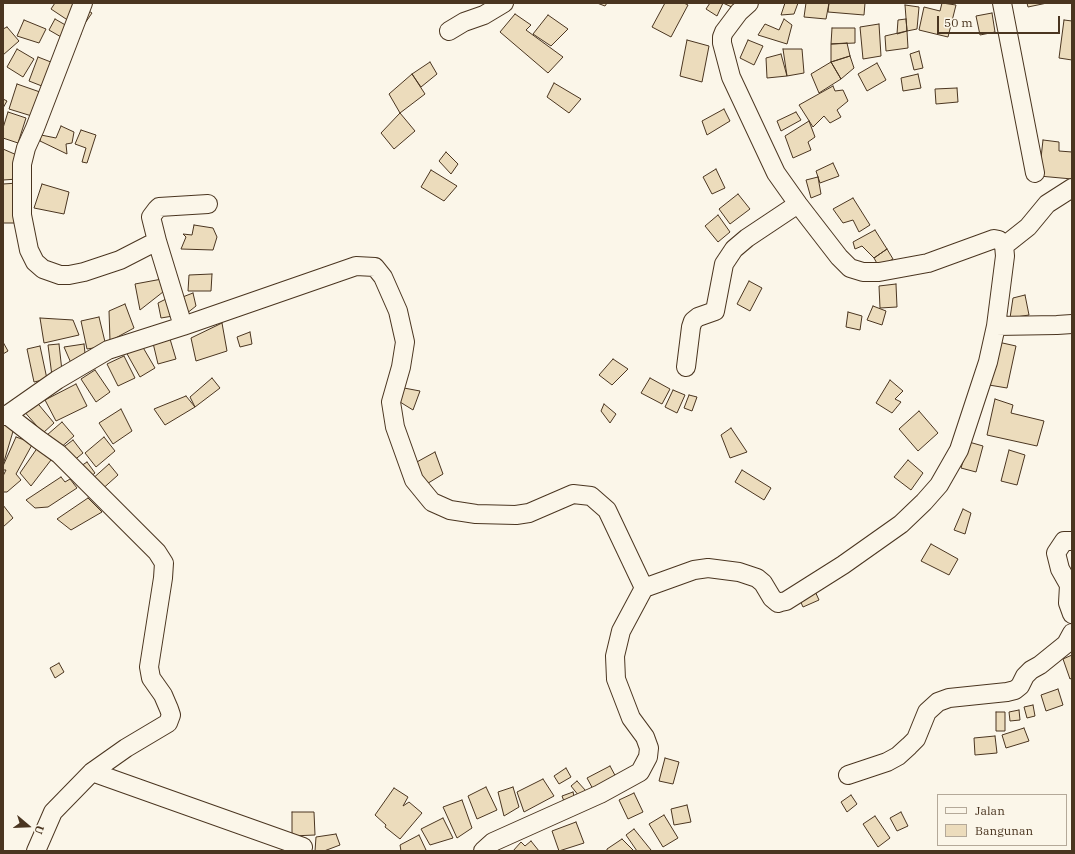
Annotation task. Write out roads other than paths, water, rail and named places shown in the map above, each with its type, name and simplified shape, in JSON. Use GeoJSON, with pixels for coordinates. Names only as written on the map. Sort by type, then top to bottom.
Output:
{"type":"FeatureCollection","features":[{"type":"Feature","properties":{"kind":"street"},"geometry":{"type":"LineString","coordinates":[[83,3],[26,148],[22,164],[22,215],[29,250],[35,262],[43,269],[60,275],[69,275],[84,272],[120,260],[157,241]]}},
{"type":"Feature","properties":{"kind":"street"},"geometry":{"type":"LineString","coordinates":[[449,31],[456,26],[484,14],[504,3]]}},
{"type":"Feature","properties":{"kind":"street"},"geometry":{"type":"LineString","coordinates":[[483,851],[494,842],[600,794],[640,772],[648,756],[649,748],[645,737],[631,718],[616,679],[615,656],[621,632],[644,588],[694,570],[708,568],[739,572],[757,578],[763,583],[774,601],[778,603],[786,602],[901,524],[939,485],[959,450],[988,362],[996,326],[1005,256],[1004,246],[999,240],[994,239],[928,263],[879,272],[863,272],[850,268],[839,257],[776,173],[731,77],[722,43],[722,37],[739,12],[749,3]]}},
{"type":"Feature","properties":{"kind":"street"},"geometry":{"type":"LineString","coordinates":[[1002,3],[1035,173]]}},
{"type":"Feature","properties":{"kind":"street"},"geometry":{"type":"LineString","coordinates":[[1004,246],[1028,227],[1047,204],[1072,188]]}},
{"type":"Feature","properties":{"kind":"street"},"geometry":{"type":"LineString","coordinates":[[183,326],[151,217],[159,208],[208,204]]}},
{"type":"Feature","properties":{"kind":"street"},"geometry":{"type":"LineString","coordinates":[[686,367],[693,321],[698,317],[715,311],[724,264],[734,249],[747,238],[798,204]]}},
{"type":"Feature","properties":{"kind":"street"},"geometry":{"type":"LineString","coordinates":[[36,851],[53,812],[92,772],[126,748],[168,723],[171,715],[163,695],[151,678],[149,667],[164,563],[157,552],[59,454],[5,415],[57,380],[108,350],[183,326],[356,266],[375,267],[383,277],[398,311],[405,342],[401,367],[391,402],[395,427],[414,480],[432,502],[450,510],[469,513],[516,515],[529,513],[573,494],[591,496],[607,510],[644,588]]}},
{"type":"Feature","properties":{"kind":"street"},"geometry":{"type":"LineString","coordinates":[[996,326],[1072,324]]}},
{"type":"Feature","properties":{"kind":"street"},"geometry":{"type":"LineString","coordinates":[[1072,541],[1064,541],[1056,553],[1060,569],[1069,585],[1070,590],[1068,603],[1072,614]]}},
{"type":"Feature","properties":{"kind":"street"},"geometry":{"type":"LineString","coordinates":[[848,775],[887,762],[898,756],[916,739],[927,712],[938,702],[949,698],[1016,690],[1031,670],[1040,665],[1066,644],[1072,633]]}},
{"type":"Feature","properties":{"kind":"street"},"geometry":{"type":"LineString","coordinates":[[92,772],[303,847]]}}]}
